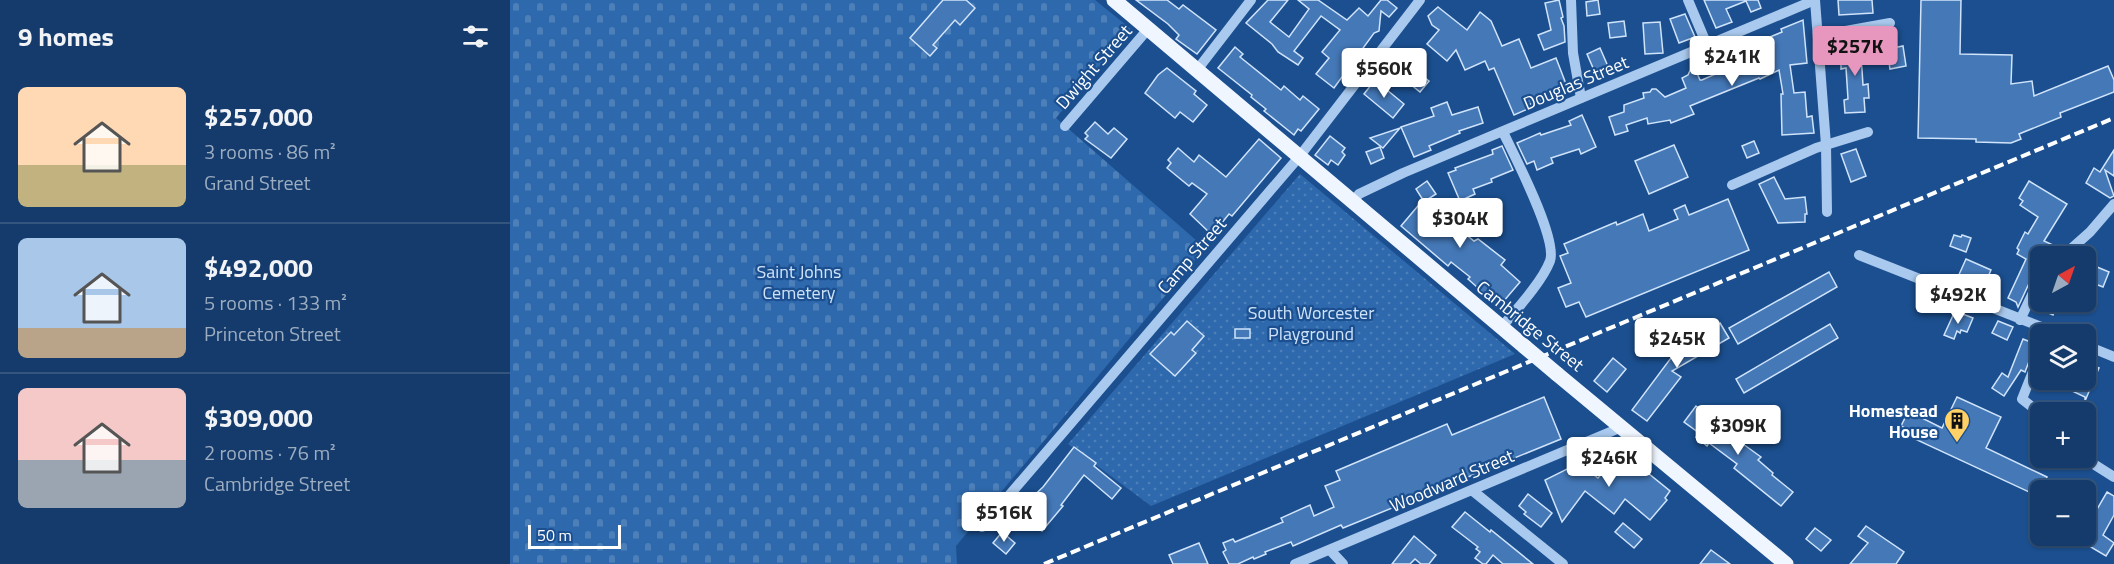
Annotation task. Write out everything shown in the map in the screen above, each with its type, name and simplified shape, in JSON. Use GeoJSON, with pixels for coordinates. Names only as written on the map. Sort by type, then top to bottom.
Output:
{"type":"FeatureCollection","features":[{"type":"Feature","properties":{"kind":"main road","name":"Cambridge Street"},"geometry":{"type":"LineString","coordinates":[[1114,0],[1689,485],[1786,564]]}},
{"type":"Feature","properties":{"kind":"street"},"geometry":{"type":"LineString","coordinates":[[1197,70],[1251,0]]}},
{"type":"Feature","properties":{"kind":"street","name":"Camp Street"},"geometry":{"type":"LineString","coordinates":[[982,527],[1299,157],[1420,0]]}},
{"type":"Feature","properties":{"kind":"street"},"geometry":{"type":"LineString","coordinates":[[1571,0],[1573,53],[1581,98]]}},
{"type":"Feature","properties":{"kind":"street"},"geometry":{"type":"LineString","coordinates":[[1688,0],[1707,45]]}},
{"type":"Feature","properties":{"kind":"street"},"geometry":{"type":"LineString","coordinates":[[1815,0],[1826,145],[1827,212]]}},
{"type":"Feature","properties":{"kind":"street","name":"Douglas Street"},"geometry":{"type":"LineString","coordinates":[[1353,202],[1359,194],[1382,183],[1815,0]]}},
{"type":"Feature","properties":{"kind":"street"},"geometry":{"type":"LineString","coordinates":[[1818,36],[1890,23]]}},
{"type":"Feature","properties":{"kind":"street","name":"Dwight Street"},"geometry":{"type":"LineString","coordinates":[[1065,126],[1148,29]]}},
{"type":"Feature","properties":{"kind":"street"},"geometry":{"type":"LineString","coordinates":[[1501,327],[1533,288],[1551,259],[1549,236],[1503,132]]}},
{"type":"Feature","properties":{"kind":"street"},"geometry":{"type":"LineString","coordinates":[[1732,184],[1826,145],[1868,132]]}},
{"type":"Feature","properties":{"kind":"street"},"geometry":{"type":"LineString","coordinates":[[2074,246],[2090,232],[2114,204]]}},
{"type":"Feature","properties":{"kind":"street"},"geometry":{"type":"LineString","coordinates":[[1858,255],[2030,324]]}},
{"type":"Feature","properties":{"kind":"street"},"geometry":{"type":"LineString","coordinates":[[2020,320],[2030,299]]}},
{"type":"Feature","properties":{"kind":"street"},"geometry":{"type":"LineString","coordinates":[[2096,350],[2114,357]]}},
{"type":"Feature","properties":{"kind":"street"},"geometry":{"type":"LineString","coordinates":[[2030,379],[2022,399],[2030,405]]}},
{"type":"Feature","properties":{"kind":"street","name":"Woodward Street"},"geometry":{"type":"LineString","coordinates":[[1295,564],[1622,427]]}},
{"type":"Feature","properties":{"kind":"street"},"geometry":{"type":"LineString","coordinates":[[2096,466],[2114,477]]}},
{"type":"Feature","properties":{"kind":"street"},"geometry":{"type":"LineString","coordinates":[[1473,491],[1563,564]]}},
{"type":"Feature","properties":{"kind":"street"},"geometry":{"type":"LineString","coordinates":[[1330,550],[1343,564]]}},
{"type":"Feature","properties":{"kind":"green space","name":"Saint Johns Cemetery"},"geometry":{"type":"Polygon","coordinates":[[[510,0],[1095,0],[1131,29],[1056,118],[1205,248],[956,546],[957,564],[510,564],[510,0]]]}},
{"type":"Feature","properties":{"kind":"green space","name":"South Worcester Playground"},"geometry":{"type":"Polygon","coordinates":[[[1300,174],[1515,354],[1151,506],[1068,444],[1300,174]]]}},
{"type":"Feature","properties":{"kind":"building"},"geometry":{"type":"Polygon","coordinates":[[[943,0],[966,0],[975,8],[960,25],[955,20],[933,45],[937,48],[930,56],[910,38],[943,0]]]}},
{"type":"Feature","properties":{"kind":"building"},"geometry":{"type":"Polygon","coordinates":[[[1136,0],[1167,0],[1179,9],[1183,5],[1216,30],[1197,54],[1176,39],[1179,35],[1168,24],[1136,0]]]}},
{"type":"Feature","properties":{"kind":"building"},"geometry":{"type":"Polygon","coordinates":[[[1268,0],[1288,0],[1270,22],[1289,37],[1309,9],[1298,0],[1318,0],[1347,20],[1359,8],[1368,16],[1381,0],[1387,0],[1397,8],[1389,17],[1381,11],[1379,31],[1374,33],[1334,88],[1316,74],[1329,58],[1322,52],[1340,30],[1321,16],[1294,51],[1303,58],[1298,65],[1278,52],[1272,44],[1246,23],[1268,0]]]}},
{"type":"Feature","properties":{"kind":"building"},"geometry":{"type":"Polygon","coordinates":[[[1559,0],[1565,42],[1544,50],[1538,35],[1551,30],[1545,3],[1559,0]]]}},
{"type":"Feature","properties":{"kind":"building"},"geometry":{"type":"Polygon","coordinates":[[[1598,0],[1600,14],[1587,16],[1586,2],[1598,0]]]}},
{"type":"Feature","properties":{"kind":"building"},"geometry":{"type":"Polygon","coordinates":[[[1704,0],[1758,0],[1761,8],[1751,12],[1746,1],[1726,9],[1732,22],[1716,28],[1704,0]]]}},
{"type":"Feature","properties":{"kind":"building"},"geometry":{"type":"Polygon","coordinates":[[[1838,0],[1872,0],[1873,13],[1839,15],[1838,0]]]}},
{"type":"Feature","properties":{"kind":"building"},"geometry":{"type":"Polygon","coordinates":[[[1921,0],[1961,0],[1960,54],[2012,55],[2011,84],[2032,81],[2034,96],[2108,66],[2114,80],[2114,92],[2060,113],[2061,117],[2019,134],[2021,139],[2011,143],[1976,142],[1976,139],[1918,138],[1921,0]]]}},
{"type":"Feature","properties":{"kind":"building"},"geometry":{"type":"Polygon","coordinates":[[[1438,7],[1467,30],[1480,12],[1491,21],[1502,46],[1519,39],[1531,68],[1556,58],[1568,89],[1528,105],[1530,108],[1514,115],[1494,68],[1489,70],[1485,61],[1465,70],[1456,50],[1447,61],[1427,44],[1439,30],[1432,25],[1428,16],[1438,7]]]}},
{"type":"Feature","properties":{"kind":"building"},"geometry":{"type":"Polygon","coordinates":[[[1685,14],[1695,37],[1679,43],[1670,19],[1685,14]]]}},
{"type":"Feature","properties":{"kind":"building"},"geometry":{"type":"Polygon","coordinates":[[[1803,20],[1807,63],[1790,65],[1794,93],[1805,92],[1807,117],[1812,116],[1814,133],[1782,135],[1781,94],[1783,94],[1779,70],[1690,106],[1694,114],[1671,123],[1670,120],[1648,124],[1647,118],[1626,125],[1628,131],[1615,135],[1609,117],[1624,112],[1624,105],[1644,98],[1643,93],[1656,89],[1665,97],[1686,88],[1682,78],[1688,75],[1693,64],[1700,80],[1729,68],[1728,65],[1744,58],[1747,66],[1768,56],[1765,39],[1803,20]]]}},
{"type":"Feature","properties":{"kind":"building"},"geometry":{"type":"Polygon","coordinates":[[[1624,21],[1626,36],[1610,38],[1608,23],[1624,21]]]}},
{"type":"Feature","properties":{"kind":"building"},"geometry":{"type":"Polygon","coordinates":[[[1660,22],[1663,53],[1645,54],[1643,23],[1660,22]]]}},
{"type":"Feature","properties":{"kind":"building"},"geometry":{"type":"Polygon","coordinates":[[[1866,40],[1867,54],[1861,54],[1863,85],[1868,84],[1869,98],[1864,98],[1865,112],[1845,113],[1844,100],[1848,99],[1846,68],[1841,69],[1841,55],[1847,55],[1846,42],[1866,40]]]}},
{"type":"Feature","properties":{"kind":"building"},"geometry":{"type":"Polygon","coordinates":[[[1903,46],[1906,66],[1890,69],[1887,49],[1903,46]]]}},
{"type":"Feature","properties":{"kind":"building"},"geometry":{"type":"Polygon","coordinates":[[[1235,47],[1243,54],[1240,57],[1281,90],[1284,86],[1300,100],[1303,96],[1319,109],[1301,131],[1298,129],[1294,135],[1264,111],[1266,109],[1251,97],[1252,95],[1218,68],[1235,47]]]}},
{"type":"Feature","properties":{"kind":"building"},"geometry":{"type":"Polygon","coordinates":[[[1600,48],[1610,71],[1597,77],[1587,54],[1600,48]]]}},
{"type":"Feature","properties":{"kind":"building"},"geometry":{"type":"Polygon","coordinates":[[[1393,52],[1429,81],[1420,92],[1389,67],[1392,63],[1388,59],[1393,52]]]}},
{"type":"Feature","properties":{"kind":"building"},"geometry":{"type":"Polygon","coordinates":[[[1167,68],[1196,91],[1194,94],[1207,105],[1193,122],[1180,112],[1175,118],[1145,93],[1158,75],[1167,68]]]}},
{"type":"Feature","properties":{"kind":"building"},"geometry":{"type":"Polygon","coordinates":[[[1375,80],[1404,104],[1393,118],[1364,94],[1375,80]]]}},
{"type":"Feature","properties":{"kind":"building"},"geometry":{"type":"Polygon","coordinates":[[[1447,102],[1452,115],[1478,107],[1483,123],[1459,131],[1460,133],[1429,146],[1431,150],[1414,157],[1401,127],[1434,116],[1431,108],[1447,102]]]}},
{"type":"Feature","properties":{"kind":"building"},"geometry":{"type":"Polygon","coordinates":[[[1582,115],[1596,147],[1581,154],[1579,149],[1551,158],[1553,163],[1537,170],[1534,161],[1527,164],[1517,143],[1540,133],[1541,135],[1571,125],[1569,121],[1582,115]]]}},
{"type":"Feature","properties":{"kind":"building"},"geometry":{"type":"Polygon","coordinates":[[[1095,122],[1108,134],[1114,128],[1127,139],[1111,158],[1085,139],[1088,136],[1085,133],[1095,122]]]}},
{"type":"Feature","properties":{"kind":"building"},"geometry":{"type":"Polygon","coordinates":[[[1400,128],[1383,148],[1370,138],[1400,128]]]}},
{"type":"Feature","properties":{"kind":"building"},"geometry":{"type":"Polygon","coordinates":[[[1330,136],[1345,148],[1342,152],[1345,155],[1338,165],[1331,160],[1328,165],[1315,155],[1330,136]]]}},
{"type":"Feature","properties":{"kind":"building"},"geometry":{"type":"Polygon","coordinates":[[[1259,139],[1281,158],[1232,216],[1229,214],[1212,235],[1190,214],[1207,194],[1192,183],[1189,186],[1167,168],[1171,163],[1168,160],[1178,148],[1194,162],[1199,155],[1226,177],[1259,139]]]}},
{"type":"Feature","properties":{"kind":"building"},"geometry":{"type":"Polygon","coordinates":[[[1754,141],[1759,153],[1747,158],[1742,146],[1754,141]]]}},
{"type":"Feature","properties":{"kind":"building"},"geometry":{"type":"Polygon","coordinates":[[[1674,145],[1688,177],[1649,194],[1635,161],[1674,145]]]}},
{"type":"Feature","properties":{"kind":"building"},"geometry":{"type":"Polygon","coordinates":[[[1502,146],[1513,170],[1491,179],[1492,182],[1473,189],[1475,194],[1460,201],[1448,173],[1456,170],[1455,168],[1493,154],[1492,150],[1502,146]]]}},
{"type":"Feature","properties":{"kind":"building"},"geometry":{"type":"Polygon","coordinates":[[[1380,147],[1384,158],[1371,164],[1366,152],[1380,147]]]}},
{"type":"Feature","properties":{"kind":"building"},"geometry":{"type":"Polygon","coordinates":[[[1856,149],[1866,176],[1851,182],[1841,154],[1856,149]]]}},
{"type":"Feature","properties":{"kind":"building"},"geometry":{"type":"Polygon","coordinates":[[[2114,150],[2114,176],[2105,170],[2114,196],[2110,198],[2086,183],[2094,168],[2100,172],[2114,150]]]}},
{"type":"Feature","properties":{"kind":"building"},"geometry":{"type":"Polygon","coordinates":[[[1774,177],[1785,199],[1805,197],[1807,214],[1805,214],[1805,222],[1778,223],[1759,184],[1774,177]]]}},
{"type":"Feature","properties":{"kind":"building"},"geometry":{"type":"Polygon","coordinates":[[[1427,181],[1436,194],[1425,201],[1474,241],[1478,239],[1505,260],[1501,265],[1520,282],[1503,302],[1501,300],[1497,305],[1468,279],[1470,277],[1451,262],[1448,266],[1401,226],[1423,200],[1416,189],[1427,181]]]}},
{"type":"Feature","properties":{"kind":"building"},"geometry":{"type":"Polygon","coordinates":[[[2029,181],[2067,204],[2044,241],[2052,246],[2030,246],[2030,281],[2018,307],[2016,302],[2008,298],[2026,259],[2017,254],[2019,250],[2017,248],[2025,232],[2028,234],[2038,217],[2020,205],[2023,201],[2019,198],[2029,181]]]}},
{"type":"Feature","properties":{"kind":"building"},"geometry":{"type":"Polygon","coordinates":[[[1728,199],[1749,250],[1586,317],[1579,302],[1566,307],[1558,288],[1571,283],[1560,256],[1568,253],[1564,244],[1616,222],[1617,225],[1643,214],[1649,231],[1678,219],[1674,210],[1685,205],[1689,215],[1728,199]]]}},
{"type":"Feature","properties":{"kind":"building"},"geometry":{"type":"Polygon","coordinates":[[[1954,235],[1971,238],[1966,252],[1950,246],[1954,235]]]}},
{"type":"Feature","properties":{"kind":"building"},"geometry":{"type":"Polygon","coordinates":[[[1966,259],[1991,270],[1984,286],[1977,284],[1976,287],[1957,279],[1966,259]]]}},
{"type":"Feature","properties":{"kind":"building"},"geometry":{"type":"Polygon","coordinates":[[[2096,267],[2109,272],[2103,287],[2096,284],[2096,267]]]}},
{"type":"Feature","properties":{"kind":"building"},"geometry":{"type":"Polygon","coordinates":[[[1829,272],[1837,287],[1738,344],[1729,328],[1829,272]]]}},
{"type":"Feature","properties":{"kind":"building"},"geometry":{"type":"Polygon","coordinates":[[[1955,311],[1973,318],[1967,332],[1957,331],[1954,339],[1944,335],[1955,311]]]}},
{"type":"Feature","properties":{"kind":"building"},"geometry":{"type":"Polygon","coordinates":[[[1187,321],[1204,336],[1192,350],[1196,353],[1175,376],[1150,354],[1171,332],[1174,335],[1187,321]]]}},
{"type":"Feature","properties":{"kind":"building"},"geometry":{"type":"Polygon","coordinates":[[[1998,321],[2013,327],[2007,340],[1992,333],[1998,321]]]}},
{"type":"Feature","properties":{"kind":"building"},"geometry":{"type":"Polygon","coordinates":[[[1720,323],[1729,338],[1672,371],[1681,377],[1647,421],[1632,410],[1674,354],[1672,350],[1720,323]]]}},
{"type":"Feature","properties":{"kind":"building"},"geometry":{"type":"Polygon","coordinates":[[[1830,324],[1838,338],[1744,393],[1736,379],[1830,324]]]}},
{"type":"Feature","properties":{"kind":"building"},"geometry":{"type":"Polygon","coordinates":[[[1235,329],[1250,329],[1250,338],[1235,338],[1235,329]]]}},
{"type":"Feature","properties":{"kind":"building"},"geometry":{"type":"Polygon","coordinates":[[[2023,339],[2030,342],[2030,359],[2025,372],[2021,370],[2004,396],[1992,388],[2002,373],[2008,377],[2023,339]]]}},
{"type":"Feature","properties":{"kind":"building"},"geometry":{"type":"Polygon","coordinates":[[[1613,358],[1626,369],[1607,392],[1594,381],[1613,358]]]}},
{"type":"Feature","properties":{"kind":"building"},"geometry":{"type":"Polygon","coordinates":[[[2090,390],[2085,401],[2085,397],[2072,391],[2090,390]]]}},
{"type":"Feature","properties":{"kind":"building"},"geometry":{"type":"Polygon","coordinates":[[[1544,397],[1561,439],[1343,528],[1341,525],[1293,546],[1291,542],[1254,559],[1253,557],[1238,564],[1229,564],[1223,552],[1226,550],[1223,543],[1233,539],[1235,542],[1283,522],[1281,518],[1310,505],[1314,516],[1334,507],[1325,486],[1340,480],[1336,471],[1447,424],[1452,435],[1544,397]]]}},
{"type":"Feature","properties":{"kind":"building","name":"Homestead House"},"geometry":{"type":"Polygon","coordinates":[[[1957,397],[2001,417],[1986,448],[2047,477],[2046,480],[2030,480],[2030,492],[1902,433],[1905,428],[1901,426],[1906,416],[1910,418],[1912,413],[1942,428],[1957,397]]]}},
{"type":"Feature","properties":{"kind":"building"},"geometry":{"type":"Polygon","coordinates":[[[1696,406],[1721,428],[1761,457],[1758,460],[1793,492],[1781,506],[1734,468],[1737,464],[1709,443],[1707,446],[1696,437],[1699,433],[1684,422],[1696,406]]]}},
{"type":"Feature","properties":{"kind":"building"},"geometry":{"type":"Polygon","coordinates":[[[1074,447],[1096,463],[1094,466],[1121,488],[1112,499],[1084,475],[1061,505],[1063,506],[1042,531],[1018,511],[1043,487],[1074,447]]]}},
{"type":"Feature","properties":{"kind":"building"},"geometry":{"type":"Polygon","coordinates":[[[1622,452],[1670,491],[1665,498],[1667,500],[1650,520],[1625,499],[1614,514],[1585,491],[1562,522],[1545,480],[1577,464],[1598,478],[1622,452]]]}},
{"type":"Feature","properties":{"kind":"building"},"geometry":{"type":"Polygon","coordinates":[[[2107,492],[2114,496],[2114,515],[2103,535],[2114,543],[2106,556],[2089,546],[2096,546],[2096,511],[2107,492]]]}},
{"type":"Feature","properties":{"kind":"building"},"geometry":{"type":"Polygon","coordinates":[[[1528,494],[1552,513],[1541,527],[1524,514],[1526,512],[1519,506],[1528,494]]]}},
{"type":"Feature","properties":{"kind":"building"},"geometry":{"type":"Polygon","coordinates":[[[1465,512],[1533,564],[1503,564],[1493,555],[1486,564],[1483,564],[1475,558],[1480,552],[1476,549],[1478,547],[1452,527],[1465,512]]]}},
{"type":"Feature","properties":{"kind":"building"},"geometry":{"type":"Polygon","coordinates":[[[1623,523],[1642,539],[1634,548],[1615,532],[1623,523]]]}},
{"type":"Feature","properties":{"kind":"building"},"geometry":{"type":"Polygon","coordinates":[[[1866,526],[1904,552],[1896,564],[1850,564],[1868,543],[1858,536],[1866,526]]]}},
{"type":"Feature","properties":{"kind":"building"},"geometry":{"type":"Polygon","coordinates":[[[1815,528],[1831,540],[1821,551],[1806,539],[1815,528]]]}},
{"type":"Feature","properties":{"kind":"building"},"geometry":{"type":"Polygon","coordinates":[[[1002,532],[1015,543],[1006,554],[993,543],[1002,532]]]}},
{"type":"Feature","properties":{"kind":"building"},"geometry":{"type":"Polygon","coordinates":[[[1414,536],[1436,555],[1429,564],[1421,564],[1415,559],[1410,564],[1392,564],[1414,536]]]}},
{"type":"Feature","properties":{"kind":"building"},"geometry":{"type":"Polygon","coordinates":[[[1199,543],[1208,564],[1173,564],[1169,555],[1199,543]]]}},
{"type":"Feature","properties":{"kind":"building"},"geometry":{"type":"Polygon","coordinates":[[[1711,550],[1730,564],[1700,564],[1711,550]]]}},
{"type":"Feature","properties":{"kind":"railway"},"geometry":{"type":"LineString","coordinates":[[1044,564],[2114,118]]}},
{"type":"Feature","properties":{"kind":"place","name":"Homestead House"},"geometry":{"type":"Point","coordinates":[1957,444]}}]}
